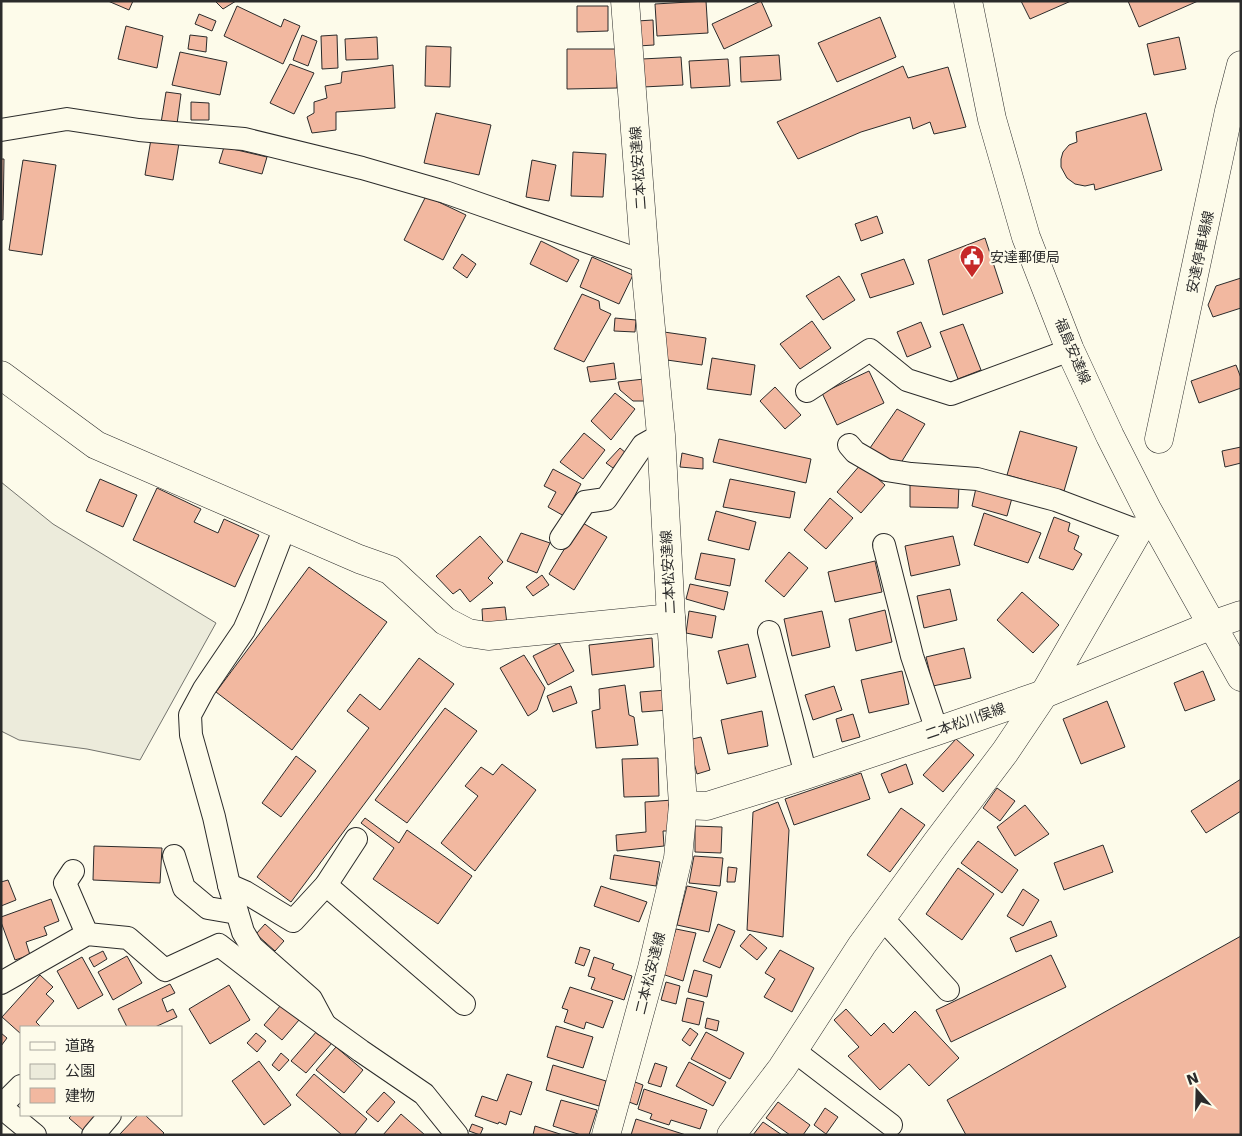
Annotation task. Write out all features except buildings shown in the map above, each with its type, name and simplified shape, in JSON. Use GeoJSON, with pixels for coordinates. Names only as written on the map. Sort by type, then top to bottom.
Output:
{"type":"FeatureCollection","features":[{"type":"Feature","properties":{"kind":"main road","name":"二本松安達線"},"geometry":{"type":"LineString","coordinates":[[606,1135],[652,968],[678,858],[683,805],[661,435],[645,262],[625,1]]}},
{"type":"Feature","properties":{"kind":"main road","name":"福島安達線"},"geometry":{"type":"LineString","coordinates":[[968,1],[992,119],[1026,237],[1070,350],[1147,509],[1241,677]]}},
{"type":"Feature","properties":{"kind":"main road","name":"安達停車場線"},"geometry":{"type":"LineString","coordinates":[[1159,438],[1235,114],[1241,65]]}},
{"type":"Feature","properties":{"kind":"main road"},"geometry":{"type":"LineString","coordinates":[[1,375],[96,445],[359,559],[390,570],[445,621],[468,633],[488,636],[671,618]]}},
{"type":"Feature","properties":{"kind":"main road"},"geometry":{"type":"LineString","coordinates":[[731,1135],[782,1068],[862,945],[1005,752],[1044,694],[1138,531]]}},
{"type":"Feature","properties":{"kind":"main road","name":"二本松川俣線"},"geometry":{"type":"LineString","coordinates":[[683,805],[707,806],[938,731],[1044,694],[1241,614]]}},
{"type":"Feature","properties":{"kind":"street"},"geometry":{"type":"LineString","coordinates":[[1,130],[67,119],[139,130],[244,139],[362,168],[445,192],[645,262]]}},
{"type":"Feature","properties":{"kind":"street"},"geometry":{"type":"LineString","coordinates":[[807,391],[870,350],[907,380],[951,394],[1070,350]]}},
{"type":"Feature","properties":{"kind":"street"},"geometry":{"type":"LineString","coordinates":[[561,538],[585,502],[606,499],[643,445],[661,435]]}},
{"type":"Feature","properties":{"kind":"street"},"geometry":{"type":"LineString","coordinates":[[850,445],[855,452],[886,470],[911,474],[977,478],[1056,500],[1138,531]]}},
{"type":"Feature","properties":{"kind":"street"},"geometry":{"type":"LineString","coordinates":[[284,527],[244,630],[204,689],[190,715],[191,735],[214,816],[229,885],[242,932],[252,947],[311,999],[325,1025]]}},
{"type":"Feature","properties":{"kind":"street"},"geometry":{"type":"LineString","coordinates":[[884,545],[912,656],[938,731]]}},
{"type":"Feature","properties":{"kind":"street"},"geometry":{"type":"LineString","coordinates":[[769,632],[806,775]]}},
{"type":"Feature","properties":{"kind":"street"},"geometry":{"type":"LineString","coordinates":[[229,885],[245,892],[293,921],[326,885],[356,839]]}},
{"type":"Feature","properties":{"kind":"street"},"geometry":{"type":"LineString","coordinates":[[174,856],[184,888],[208,908],[237,913]]}},
{"type":"Feature","properties":{"kind":"street"},"geometry":{"type":"LineString","coordinates":[[72,871],[65,883],[87,934]]}},
{"type":"Feature","properties":{"kind":"street"},"geometry":{"type":"LineString","coordinates":[[326,885],[464,1004]]}},
{"type":"Feature","properties":{"kind":"street"},"geometry":{"type":"LineString","coordinates":[[882,918],[948,990]]}},
{"type":"Feature","properties":{"kind":"street"},"geometry":{"type":"LineString","coordinates":[[1,983],[87,934],[128,938],[165,970],[219,945],[325,1025],[424,1094],[457,1135]]}},
{"type":"Feature","properties":{"kind":"street"},"geometry":{"type":"LineString","coordinates":[[793,1050],[891,1125]]}},
{"type":"Feature","properties":{"kind":"street"},"geometry":{"type":"LineString","coordinates":[[20,1087],[1,1107],[35,1135]]}},
{"type":"Feature","properties":{"kind":"street"},"geometry":{"type":"LineString","coordinates":[[93,1135],[109,1116]]}},
{"type":"Feature","properties":{"kind":"green space"},"geometry":{"type":"Polygon","coordinates":[[[1,482],[53,524],[216,623],[140,760],[87,749],[19,740],[1,731],[1,482]]]}},
{"type":"Feature","properties":{"kind":"place","name":"安達郵便局"},"geometry":{"type":"Point","coordinates":[972,278]}}]}
